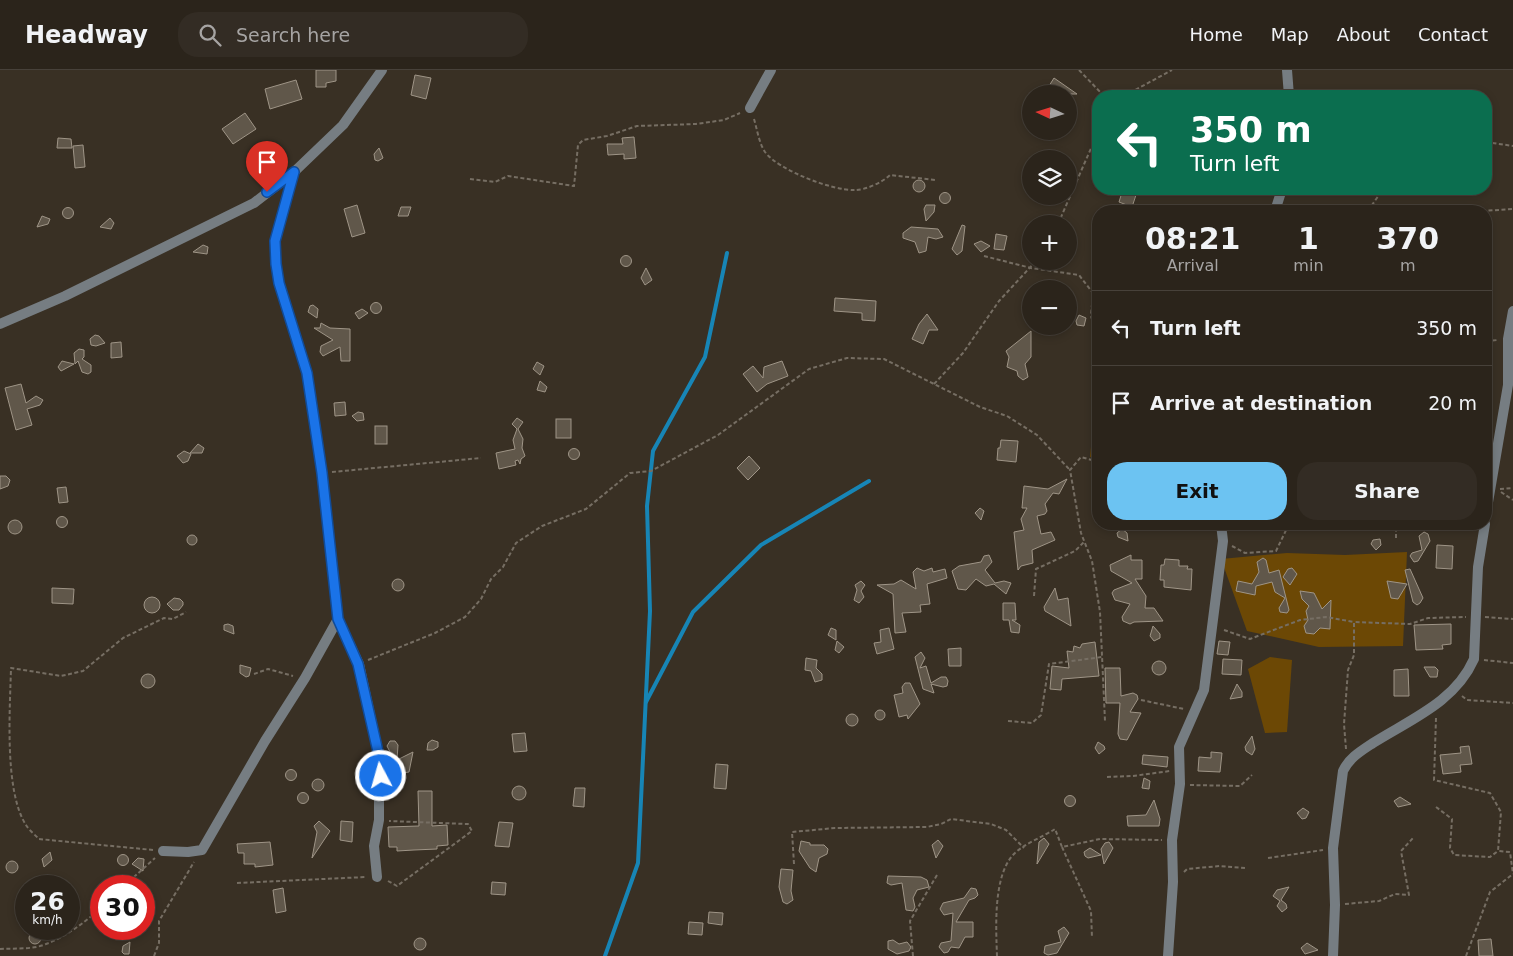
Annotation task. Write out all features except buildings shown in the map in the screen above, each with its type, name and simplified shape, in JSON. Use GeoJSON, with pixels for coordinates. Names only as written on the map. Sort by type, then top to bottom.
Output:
{"type":"FeatureCollection","features":[{"type":"Feature","properties":{"kind":"street"},"geometry":{"type":"LineString","coordinates":[[0,324],[65,296],[254,202],[294,172],[343,125],[382,70]]}},
{"type":"Feature","properties":{"kind":"street"},"geometry":{"type":"LineString","coordinates":[[750,108],[771,70]]}},
{"type":"Feature","properties":{"kind":"street"},"geometry":{"type":"LineString","coordinates":[[1287,70],[1289,90]]}},
{"type":"Feature","properties":{"kind":"street"},"geometry":{"type":"LineString","coordinates":[[294,172],[275,241],[276,264],[279,283],[307,373],[322,473],[338,619],[358,664],[379,756],[379,820],[374,846],[377,877]]}},
{"type":"Feature","properties":{"kind":"street"},"geometry":{"type":"LineString","coordinates":[[1492,479],[1508,385],[1508,340],[1513,311]]}},
{"type":"Feature","properties":{"kind":"street"},"geometry":{"type":"LineString","coordinates":[[1168,956],[1173,882],[1172,840],[1180,784],[1180,747],[1204,690],[1223,541],[1222,530]]}},
{"type":"Feature","properties":{"kind":"street"},"geometry":{"type":"LineString","coordinates":[[1333,956],[1335,905],[1333,848],[1343,771],[1348,761],[1436,706],[1455,689],[1468,672],[1474,659],[1478,567],[1484,530]]}},
{"type":"Feature","properties":{"kind":"street"},"geometry":{"type":"LineString","coordinates":[[163,851],[188,852],[202,850],[338,619]]}},
{"type":"Feature","properties":{"kind":"path"},"geometry":{"type":"LineString","coordinates":[[1079,70],[1098,90]]}},
{"type":"Feature","properties":{"kind":"path"},"geometry":{"type":"LineString","coordinates":[[1135,90],[1172,70]]}},
{"type":"Feature","properties":{"kind":"path"},"geometry":{"type":"LineString","coordinates":[[470,179],[495,182],[508,176],[574,186],[578,145],[583,140],[607,136],[637,126],[696,124],[724,120],[750,108],[765,151],[784,169],[817,182],[856,190],[885,181],[890,176],[935,180]]}},
{"type":"Feature","properties":{"kind":"path"},"geometry":{"type":"LineString","coordinates":[[1492,143],[1513,146]]}},
{"type":"Feature","properties":{"kind":"path"},"geometry":{"type":"LineString","coordinates":[[1062,215],[1092,146]]}},
{"type":"Feature","properties":{"kind":"path"},"geometry":{"type":"LineString","coordinates":[[1492,210],[1513,209]]}},
{"type":"Feature","properties":{"kind":"path"},"geometry":{"type":"LineString","coordinates":[[984,256],[1022,266]]}},
{"type":"Feature","properties":{"kind":"path"},"geometry":{"type":"LineString","coordinates":[[934,384],[963,353],[999,301],[1029,270]]}},
{"type":"Feature","properties":{"kind":"path"},"geometry":{"type":"LineString","coordinates":[[1045,270],[1079,275],[1092,291]]}},
{"type":"Feature","properties":{"kind":"path"},"geometry":{"type":"LineString","coordinates":[[358,664],[435,633],[465,617],[482,599],[491,579],[503,567],[516,543],[542,526],[586,509],[630,473],[651,471],[718,435],[809,369],[846,358],[884,360],[980,407],[1006,416],[1027,428],[1037,435],[1070,470],[1084,542],[1092,562],[1100,612],[1105,721]]}},
{"type":"Feature","properties":{"kind":"path"},"geometry":{"type":"LineString","coordinates":[[1070,470],[1081,457],[1092,460]]}},
{"type":"Feature","properties":{"kind":"path"},"geometry":{"type":"LineString","coordinates":[[322,473],[481,458]]}},
{"type":"Feature","properties":{"kind":"path"},"geometry":{"type":"LineString","coordinates":[[1497,490],[1513,500]]}},
{"type":"Feature","properties":{"kind":"path"},"geometry":{"type":"LineString","coordinates":[[1223,541],[1245,553],[1276,551],[1286,530]]}},
{"type":"Feature","properties":{"kind":"path"},"geometry":{"type":"LineString","coordinates":[[1396,530],[1396,538]]}},
{"type":"Feature","properties":{"kind":"path"},"geometry":{"type":"LineString","coordinates":[[1034,596],[1036,569],[1075,550],[1084,542]]}},
{"type":"Feature","properties":{"kind":"path"},"geometry":{"type":"LineString","coordinates":[[163,851],[39,839],[26,824],[14,794],[10,732],[11,668],[61,676],[83,671],[123,638],[164,618],[173,619],[186,612]]}},
{"type":"Feature","properties":{"kind":"path"},"geometry":{"type":"LineString","coordinates":[[1212,626],[1250,638],[1300,620],[1326,617],[1354,622],[1410,624],[1428,618],[1476,616],[1513,619]]}},
{"type":"Feature","properties":{"kind":"path"},"geometry":{"type":"LineString","coordinates":[[1348,761],[1344,724],[1348,670],[1354,654],[1354,622]]}},
{"type":"Feature","properties":{"kind":"path"},"geometry":{"type":"LineString","coordinates":[[1008,721],[1032,723],[1041,715],[1049,664],[1102,657]]}},
{"type":"Feature","properties":{"kind":"path"},"geometry":{"type":"LineString","coordinates":[[1474,659],[1513,663]]}},
{"type":"Feature","properties":{"kind":"path"},"geometry":{"type":"LineString","coordinates":[[254,674],[268,669],[305,678]]}},
{"type":"Feature","properties":{"kind":"path"},"geometry":{"type":"LineString","coordinates":[[1455,689],[1467,700],[1513,703]]}},
{"type":"Feature","properties":{"kind":"path"},"geometry":{"type":"LineString","coordinates":[[1141,700],[1194,710]]}},
{"type":"Feature","properties":{"kind":"path"},"geometry":{"type":"LineString","coordinates":[[1436,706],[1434,780],[1490,793],[1501,812],[1498,851],[1490,858],[1454,855],[1450,848],[1452,819],[1436,807]]}},
{"type":"Feature","properties":{"kind":"path"},"geometry":{"type":"LineString","coordinates":[[1107,776],[1133,776],[1179,769]]}},
{"type":"Feature","properties":{"kind":"path"},"geometry":{"type":"LineString","coordinates":[[1180,784],[1240,786],[1252,775]]}},
{"type":"Feature","properties":{"kind":"path"},"geometry":{"type":"LineString","coordinates":[[794,864],[792,832],[835,828],[927,827],[941,824],[951,819],[991,824],[1006,830],[1024,848]]}},
{"type":"Feature","properties":{"kind":"path"},"geometry":{"type":"LineString","coordinates":[[996,956],[999,889],[1003,871],[1013,855],[1055,829],[1091,911],[1092,938]]}},
{"type":"Feature","properties":{"kind":"path"},"geometry":{"type":"LineString","coordinates":[[1335,905],[1378,901],[1395,894],[1409,895],[1401,852],[1414,837]]}},
{"type":"Feature","properties":{"kind":"path"},"geometry":{"type":"LineString","coordinates":[[1062,846],[1100,839],[1172,840]]}},
{"type":"Feature","properties":{"kind":"path"},"geometry":{"type":"LineString","coordinates":[[1268,858],[1333,848]]}},
{"type":"Feature","properties":{"kind":"path"},"geometry":{"type":"LineString","coordinates":[[154,956],[159,943],[159,921],[202,850]]}},
{"type":"Feature","properties":{"kind":"path"},"geometry":{"type":"LineString","coordinates":[[136,875],[163,851]]}},
{"type":"Feature","properties":{"kind":"path"},"geometry":{"type":"LineString","coordinates":[[1466,956],[1490,892],[1513,874],[1510,852],[1498,851]]}},
{"type":"Feature","properties":{"kind":"path"},"geometry":{"type":"LineString","coordinates":[[1173,882],[1188,869],[1220,866],[1245,868]]}},
{"type":"Feature","properties":{"kind":"path"},"geometry":{"type":"LineString","coordinates":[[913,956],[910,921],[937,876]]}},
{"type":"Feature","properties":{"kind":"path"},"geometry":{"type":"LineString","coordinates":[[0,949],[32,948],[47,944],[90,918]]}},
{"type":"Feature","properties":{"kind":"shaded area"},"geometry":{"type":"Polygon","coordinates":[[[1092,437],[1092,457],[1090,457],[1092,437]]]}},
{"type":"Feature","properties":{"kind":"shaded area"},"geometry":{"type":"Polygon","coordinates":[[[1407,552],[1403,646],[1319,647],[1247,631],[1221,559],[1287,553],[1345,555],[1407,552]]]}},
{"type":"Feature","properties":{"kind":"shaded area"},"geometry":{"type":"Polygon","coordinates":[[[1270,657],[1292,660],[1287,732],[1265,733],[1248,669],[1270,657]]]}},
{"type":"Feature","properties":{"kind":"waterway"},"geometry":{"type":"LineString","coordinates":[[605,956],[638,863],[650,611],[647,506],[653,451],[705,357],[727,253]]}},
{"type":"Feature","properties":{"kind":"waterway"},"geometry":{"type":"LineString","coordinates":[[646,702],[693,612],[761,545],[869,481]]}},
{"type":"Feature","properties":{"kind":"route"},"geometry":{"type":"LineString","coordinates":[[267,192],[294,172],[275,241],[276,264],[279,283],[307,373],[322,473],[338,605],[338,619],[358,664],[379,756],[381,776]]}}]}
